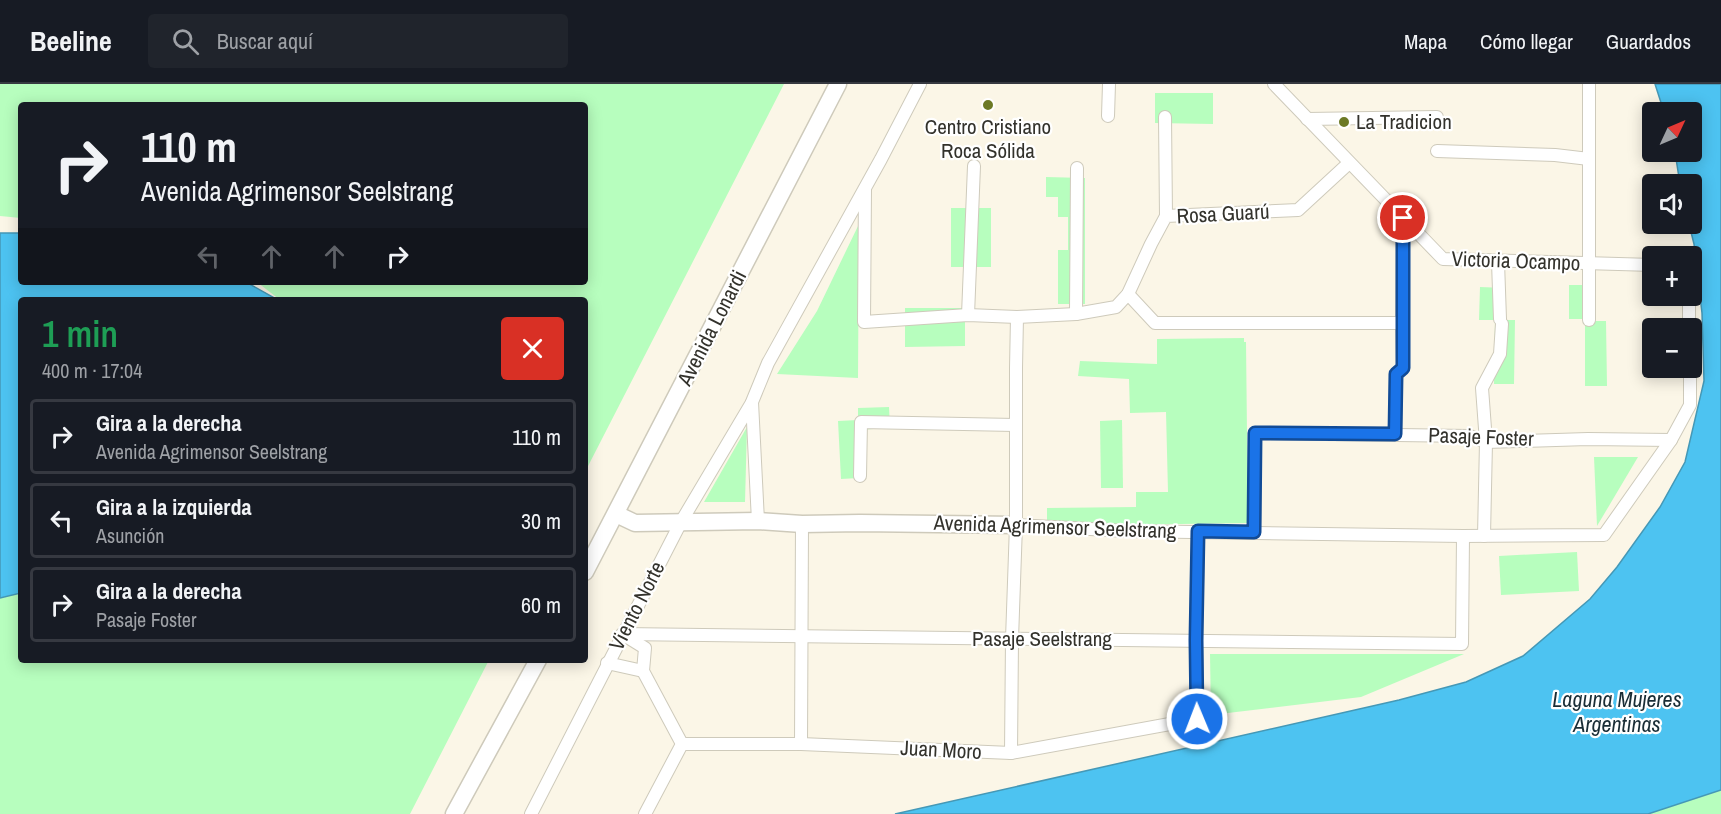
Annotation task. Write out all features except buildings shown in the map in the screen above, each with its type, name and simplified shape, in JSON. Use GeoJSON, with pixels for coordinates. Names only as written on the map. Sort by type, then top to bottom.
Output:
{"type":"FeatureCollection","features":[{"type":"Feature","properties":{"kind":"street","name":"Avenida Lonardi"},"geometry":{"type":"LineString","coordinates":[[588,566],[838,84]]}},
{"type":"Feature","properties":{"kind":"street","name":"Viento Norte"},"geometry":{"type":"LineString","coordinates":[[531,814],[681,522],[752,402],[768,363],[920,84]]}},
{"type":"Feature","properties":{"kind":"street"},"geometry":{"type":"LineString","coordinates":[[1108,84],[1108,116]]}},
{"type":"Feature","properties":{"kind":"street","name":"Victoria Ocampo"},"geometry":{"type":"LineString","coordinates":[[1274,84],[1443,259],[1642,265]]}},
{"type":"Feature","properties":{"kind":"street"},"geometry":{"type":"LineString","coordinates":[[1589,84],[1589,320]]}},
{"type":"Feature","properties":{"kind":"street"},"geometry":{"type":"LineString","coordinates":[[1165,117],[1166,216]]}},
{"type":"Feature","properties":{"kind":"street"},"geometry":{"type":"LineString","coordinates":[[1307,119],[1437,117]]}},
{"type":"Feature","properties":{"kind":"street"},"geometry":{"type":"LineString","coordinates":[[1437,151],[1555,155],[1589,159]]}},
{"type":"Feature","properties":{"kind":"street","name":"Rosa Guarú"},"geometry":{"type":"LineString","coordinates":[[1128,294],[1166,216],[1298,210],[1349,163]]}},
{"type":"Feature","properties":{"kind":"street"},"geometry":{"type":"LineString","coordinates":[[969,315],[974,166]]}},
{"type":"Feature","properties":{"kind":"street"},"geometry":{"type":"LineString","coordinates":[[1076,314],[1077,168]]}},
{"type":"Feature","properties":{"kind":"street"},"geometry":{"type":"LineString","coordinates":[[865,185],[864,322],[969,315],[1017,317],[1076,314],[1116,307],[1128,294],[1155,323],[1402,323]]}},
{"type":"Feature","properties":{"kind":"street"},"geometry":{"type":"LineString","coordinates":[[1395,434],[1396,374],[1403,368],[1403,218]]}},
{"type":"Feature","properties":{"kind":"street"},"geometry":{"type":"LineString","coordinates":[[1484,536],[1486,442],[1482,388],[1500,354],[1498,262]]}},
{"type":"Feature","properties":{"kind":"street"},"geometry":{"type":"LineString","coordinates":[[1011,753],[1016,525],[1017,317]]}},
{"type":"Feature","properties":{"kind":"street"},"geometry":{"type":"LineString","coordinates":[[1671,440],[1690,405],[1690,378]]}},
{"type":"Feature","properties":{"kind":"street"},"geometry":{"type":"LineString","coordinates":[[752,402],[758,521]]}},
{"type":"Feature","properties":{"kind":"street"},"geometry":{"type":"LineString","coordinates":[[860,476],[861,422],[1015,425]]}},
{"type":"Feature","properties":{"kind":"street","name":"Pasaje Foster"},"geometry":{"type":"LineString","coordinates":[[1254,532],[1255,433],[1470,436],[1486,442],[1588,439],[1671,440]]}},
{"type":"Feature","properties":{"kind":"street","name":"Avenida Agrimensor Seelstrang"},"geometry":{"type":"LineString","coordinates":[[616,514],[635,523],[758,521],[802,524],[1016,525],[1127,531],[1462,537],[1604,535],[1671,440]]}},
{"type":"Feature","properties":{"kind":"street"},"geometry":{"type":"LineString","coordinates":[[801,744],[802,524]]}},
{"type":"Feature","properties":{"kind":"street"},"geometry":{"type":"LineString","coordinates":[[1196,640],[1198,531]]}},
{"type":"Feature","properties":{"kind":"street","name":"Pasaje Seelstrang"},"geometry":{"type":"LineString","coordinates":[[622,634],[1462,644],[1462,537]]}},
{"type":"Feature","properties":{"kind":"street"},"geometry":{"type":"LineString","coordinates":[[622,634],[645,648],[643,671],[682,744],[645,814]]}},
{"type":"Feature","properties":{"kind":"street","name":"Juan Moro"},"geometry":{"type":"LineString","coordinates":[[682,744],[801,744],[1011,753],[1197,719],[1196,640]]}},
{"type":"Feature","properties":{"kind":"street"},"geometry":{"type":"LineString","coordinates":[[454,814],[536,663]]}},
{"type":"Feature","properties":{"kind":"street"},"geometry":{"type":"LineString","coordinates":[[607,663],[643,671]]}},
{"type":"Feature","properties":{"kind":"green space"},"geometry":{"type":"Polygon","coordinates":[[[0,84],[784,84],[588,466],[588,297],[276,297],[261,285],[588,285],[588,102],[18,102],[18,218],[0,216],[0,84]]]}},
{"type":"Feature","properties":{"kind":"green space"},"geometry":{"type":"Polygon","coordinates":[[[1155,93],[1213,93],[1213,124],[1155,123],[1155,93]]]}},
{"type":"Feature","properties":{"kind":"green space"},"geometry":{"type":"Polygon","coordinates":[[[1046,177],[1085,178],[1085,304],[1058,304],[1058,250],[1068,250],[1068,217],[1058,217],[1058,197],[1046,197],[1046,177]]]}},
{"type":"Feature","properties":{"kind":"green space"},"geometry":{"type":"Polygon","coordinates":[[[951,208],[991,208],[991,267],[951,267],[951,208]]]}},
{"type":"Feature","properties":{"kind":"green space"},"geometry":{"type":"Polygon","coordinates":[[[859,224],[858,378],[777,374],[817,311],[859,224]]]}},
{"type":"Feature","properties":{"kind":"green space"},"geometry":{"type":"Polygon","coordinates":[[[1569,285],[1594,285],[1594,321],[1606,321],[1607,386],[1585,386],[1585,319],[1569,319],[1569,285]]]}},
{"type":"Feature","properties":{"kind":"green space"},"geometry":{"type":"Polygon","coordinates":[[[1480,287],[1505,288],[1505,320],[1515,320],[1514,384],[1494,384],[1495,320],[1479,320],[1480,287]]]}},
{"type":"Feature","properties":{"kind":"green space"},"geometry":{"type":"Polygon","coordinates":[[[905,308],[965,308],[965,346],[905,347],[905,308]]]}},
{"type":"Feature","properties":{"kind":"green space"},"geometry":{"type":"Polygon","coordinates":[[[1244,338],[1246,342],[1248,523],[1047,526],[1047,508],[1136,507],[1136,492],[1168,492],[1166,412],[1130,413],[1129,379],[1078,376],[1080,361],[1157,364],[1157,339],[1244,338]]]}},
{"type":"Feature","properties":{"kind":"green space"},"geometry":{"type":"Polygon","coordinates":[[[889,407],[890,428],[857,430],[859,478],[841,479],[838,421],[858,420],[858,408],[889,407]]]}},
{"type":"Feature","properties":{"kind":"green space"},"geometry":{"type":"Polygon","coordinates":[[[1122,420],[1123,488],[1101,488],[1100,421],[1122,420]]]}},
{"type":"Feature","properties":{"kind":"green space"},"geometry":{"type":"Polygon","coordinates":[[[747,427],[745,502],[704,502],[747,427]]]}},
{"type":"Feature","properties":{"kind":"green space"},"geometry":{"type":"Polygon","coordinates":[[[1594,457],[1638,457],[1597,526],[1594,457]]]}},
{"type":"Feature","properties":{"kind":"green space"},"geometry":{"type":"Polygon","coordinates":[[[1577,552],[1579,591],[1501,595],[1499,556],[1577,552]]]}},
{"type":"Feature","properties":{"kind":"green space"},"geometry":{"type":"Polygon","coordinates":[[[18,594],[18,663],[487,663],[410,814],[0,814],[0,598],[18,594]]]}},
{"type":"Feature","properties":{"kind":"green space"},"geometry":{"type":"Polygon","coordinates":[[[1210,654],[1464,654],[1361,697],[1211,715],[1210,654]]]}},
{"type":"Feature","properties":{"kind":"green space"},"geometry":{"type":"Polygon","coordinates":[[[1721,790],[1721,814],[1648,814],[1721,790]]]}},
{"type":"Feature","properties":{"kind":"water","name":"Laguna Mujeres Argentinas"},"geometry":{"type":"Polygon","coordinates":[[[1655,84],[1721,84],[1721,790],[1648,814],[895,814],[1399,700],[1466,682],[1523,656],[1590,599],[1617,567],[1660,507],[1685,462],[1704,381],[1702,246],[1694,246],[1692,234],[1702,234],[1702,174],[1678,174],[1677,162],[1702,162],[1702,102],[1661,102],[1655,84]]]}},
{"type":"Feature","properties":{"kind":"water"},"geometry":{"type":"Polygon","coordinates":[[[0,233],[18,233],[18,285],[251,285],[273,297],[18,297],[18,594],[0,598],[0,233]]]}},
{"type":"Feature","properties":{"kind":"place","name":"Centro Cristiano Roca Sólida"},"geometry":{"type":"Point","coordinates":[988,105]}},
{"type":"Feature","properties":{"kind":"place","name":"La Tradicion"},"geometry":{"type":"Point","coordinates":[1344,122]}},
{"type":"Feature","properties":{"kind":"route"},"geometry":{"type":"LineString","coordinates":[[1197,719],[1198,531],[1254,532],[1255,433],[1395,434],[1396,374],[1403,368],[1403,218]]}}]}
